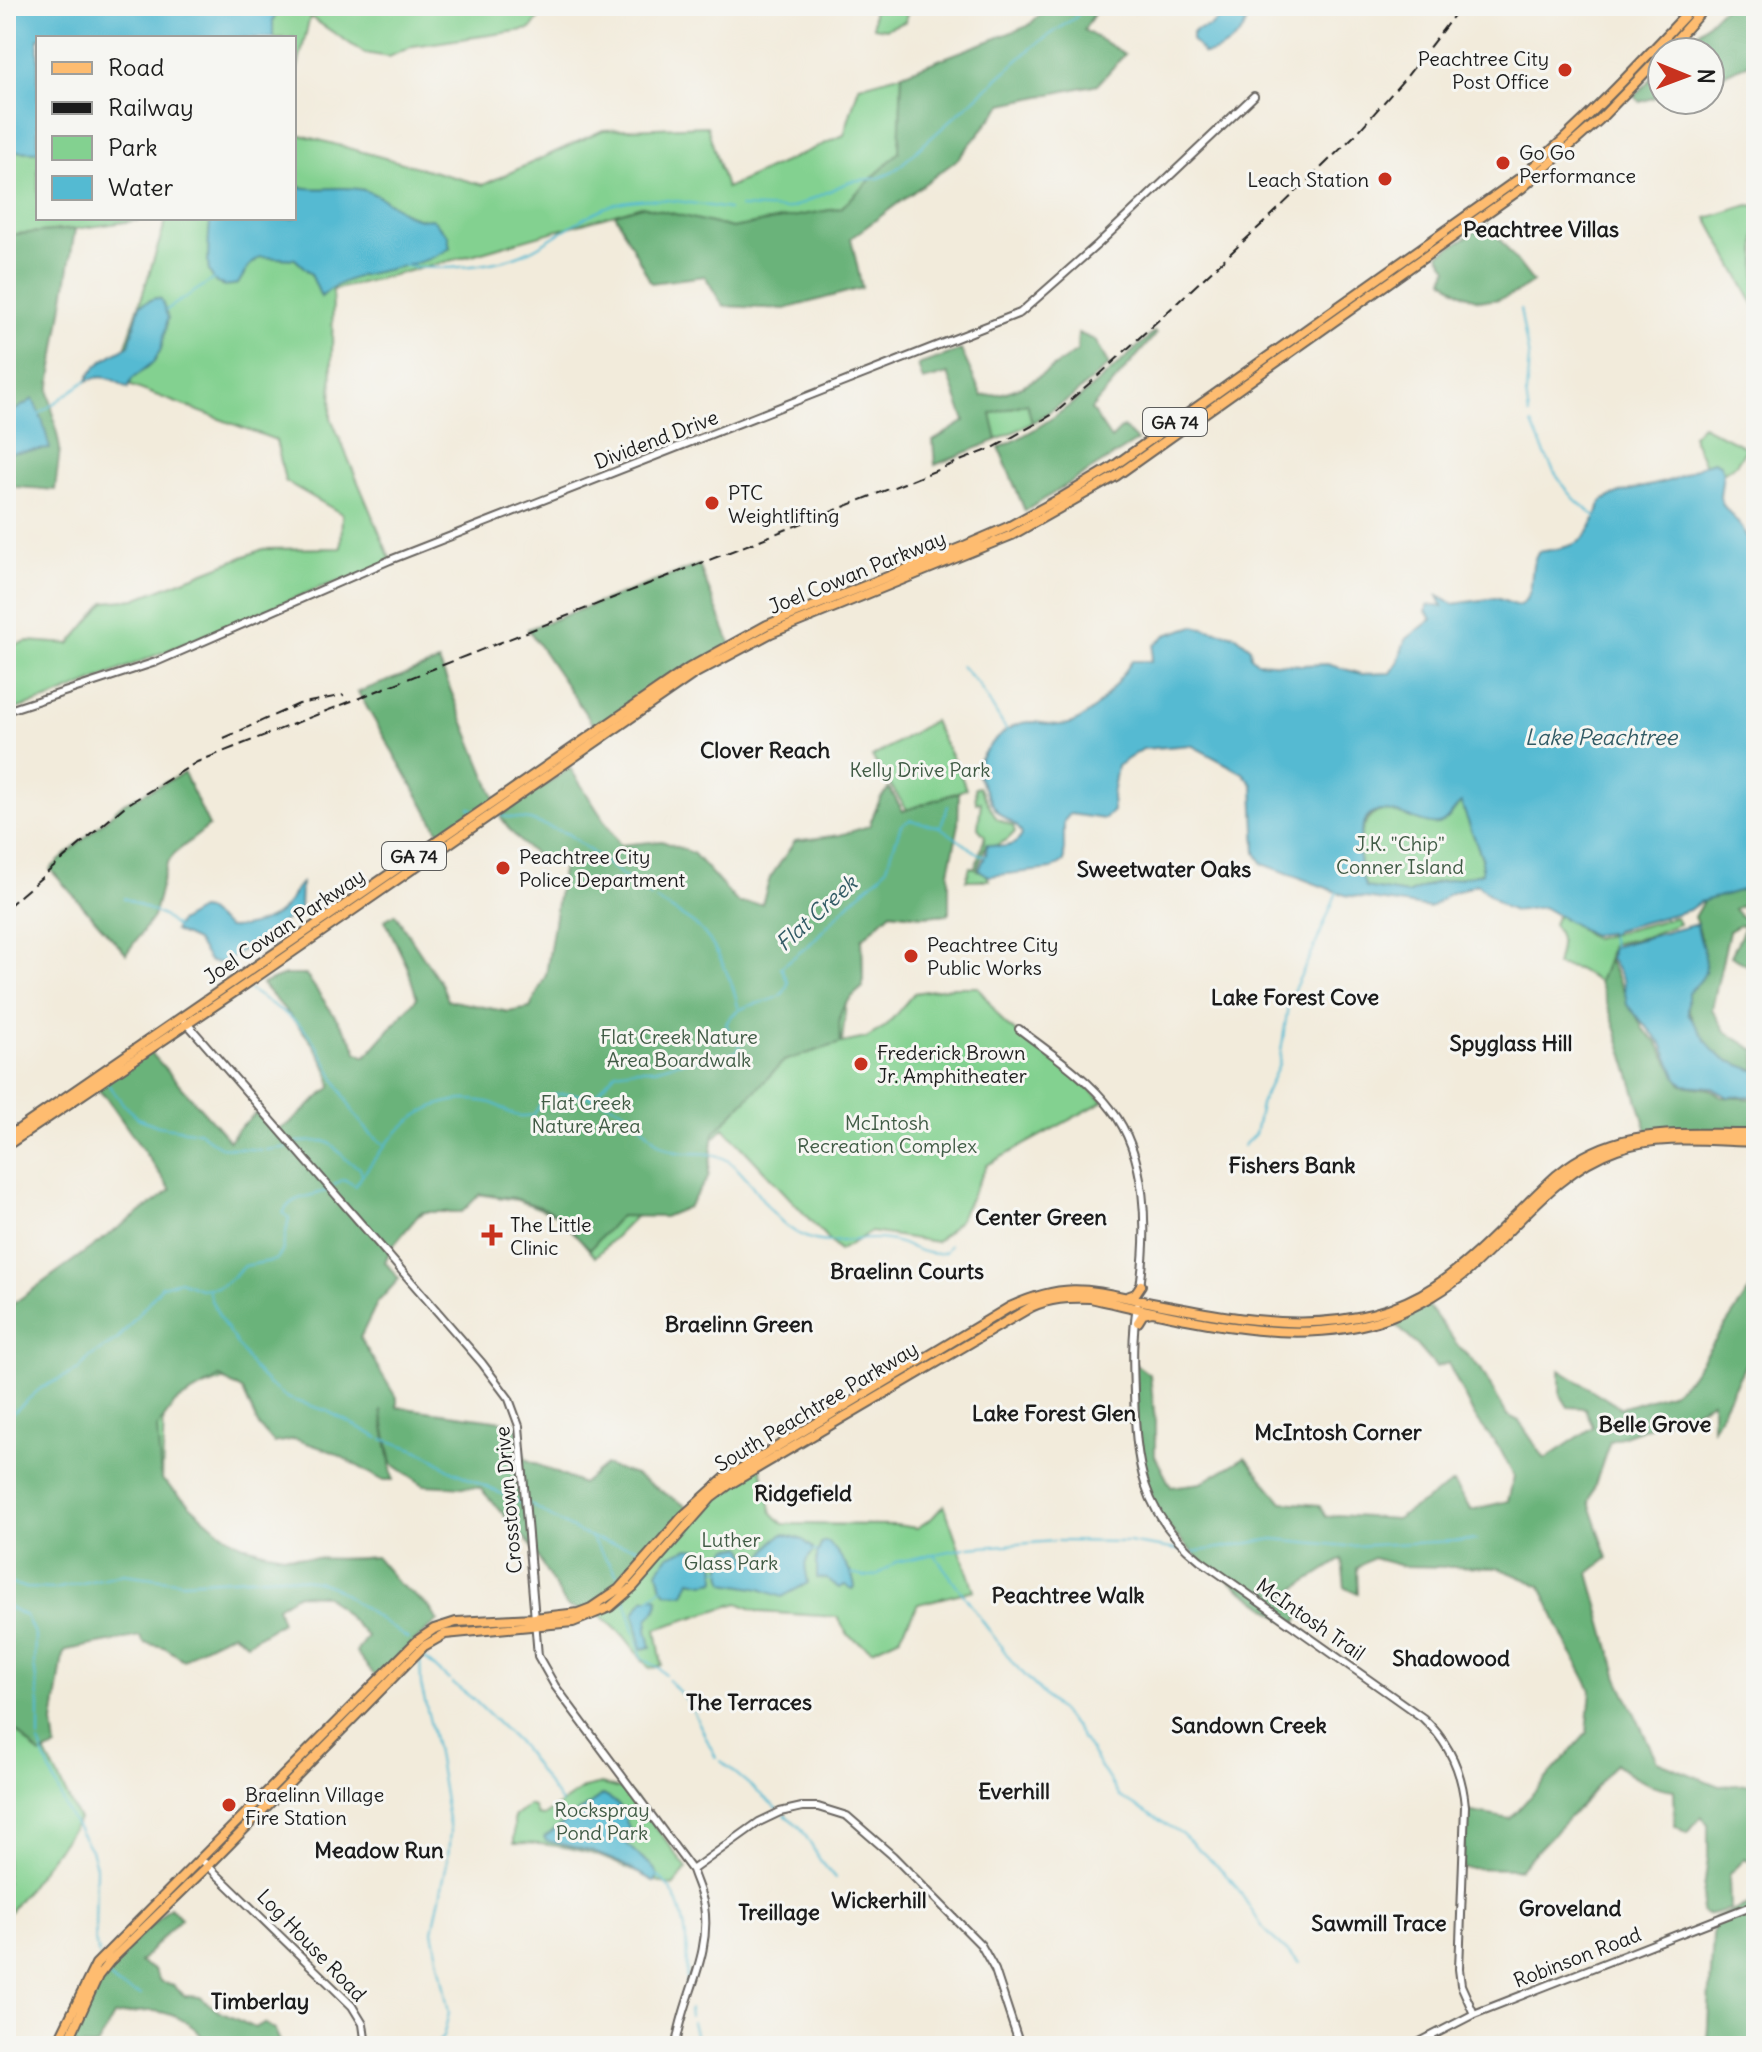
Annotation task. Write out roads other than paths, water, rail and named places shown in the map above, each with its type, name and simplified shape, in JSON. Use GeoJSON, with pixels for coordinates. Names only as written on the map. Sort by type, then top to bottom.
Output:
{"type":"FeatureCollection","features":[{"type":"Feature","properties":{"kind":"main road","name":"Joel Cowan Parkway"},"geometry":{"type":"LineString","coordinates":[[6,1146],[594,731],[709,656],[767,625],[1008,527],[1111,468],[1520,178],[1620,86],[1694,6]]}},
{"type":"Feature","properties":{"kind":"main road","name":"Joel Cowan Parkway"},"geometry":{"type":"LineString","coordinates":[[1679,36],[1706,6]]}},
{"type":"Feature","properties":{"kind":"main road","name":"Joel Cowan Parkway"},"geometry":{"type":"LineString","coordinates":[[6,1138],[701,670],[771,633],[1012,535],[1116,476],[1522,188],[1599,120],[1646,71]]}},
{"type":"Feature","properties":{"kind":"main road","name":"South Peachtree Parkway"},"geometry":{"type":"LineString","coordinates":[[1139,1305],[1264,1322],[1309,1323],[1370,1313],[1402,1303],[1434,1287],[1462,1265],[1563,1169],[1598,1148],[1651,1134],[1755,1140]]}},
{"type":"Feature","properties":{"kind":"main road","name":"South Peachtree Parkway"},"geometry":{"type":"LineString","coordinates":[[66,2046],[103,1968],[424,1646],[445,1634],[578,1613],[607,1599],[635,1573],[683,1516],[725,1478],[1010,1307],[1044,1292],[1063,1289],[1101,1292],[1139,1305],[1226,1326],[1280,1331],[1332,1329],[1388,1318],[1417,1304],[1470,1270],[1561,1182],[1590,1161],[1616,1149],[1648,1142],[1755,1140]]}},
{"type":"Feature","properties":{"kind":"main road"},"geometry":{"type":"LineString","coordinates":[[1136,1321],[1144,1296],[1142,1285]]}},
{"type":"Feature","properties":{"kind":"main road"},"geometry":{"type":"LineString","coordinates":[[1136,1321],[1143,1314],[1135,1294],[1142,1285]]}},
{"type":"Feature","properties":{"kind":"main road","name":"South Peachtree Parkway"},"geometry":{"type":"LineString","coordinates":[[56,2046],[96,1964],[418,1640],[434,1629],[456,1622],[534,1621]]}},
{"type":"Feature","properties":{"kind":"street","name":"Dividend Drive"},"geometry":{"type":"LineString","coordinates":[[6,711],[156,662],[390,560],[1020,313],[1098,244],[1254,96]]}},
{"type":"Feature","properties":{"kind":"street","name":"Crosstown Drive"},"geometry":{"type":"LineString","coordinates":[[184,1020],[484,1364],[509,1399],[519,1426],[538,1656],[549,1677],[692,1870],[704,1903],[704,1945],[676,2046]]}},
{"type":"Feature","properties":{"kind":"street"},"geometry":{"type":"LineString","coordinates":[[1019,1029],[1098,1094],[1115,1113],[1124,1130],[1143,1200],[1142,1285]]}},
{"type":"Feature","properties":{"kind":"street","name":"McIntosh Trail"},"geometry":{"type":"LineString","coordinates":[[1136,1321],[1138,1464],[1153,1507],[1170,1532],[1200,1560],[1423,1718],[1440,1734],[1454,1758],[1465,1806],[1459,1969],[1461,1985],[1474,2014]]}},
{"type":"Feature","properties":{"kind":"street"},"geometry":{"type":"LineString","coordinates":[[1756,1737],[1756,1769]]}},
{"type":"Feature","properties":{"kind":"street"},"geometry":{"type":"LineString","coordinates":[[692,1870],[759,1822],[780,1812],[818,1807],[847,1816],[893,1856],[986,1952],[1020,2046]]}},
{"type":"Feature","properties":{"kind":"street","name":"Log House Road"},"geometry":{"type":"LineString","coordinates":[[203,1856],[352,2006],[364,2028],[366,2046]]}},
{"type":"Feature","properties":{"kind":"street","name":"Robinson Road"},"geometry":{"type":"LineString","coordinates":[[1412,2046],[1474,2014],[1756,1904]]}},
{"type":"Feature","properties":{"kind":"water"},"geometry":{"type":"Polygon","coordinates":[[[6,6],[281,6],[273,20],[273,36],[36,36],[36,152],[6,151],[6,6]]]}},
{"type":"Feature","properties":{"kind":"water"},"geometry":{"type":"Polygon","coordinates":[[[1234,7],[1247,15],[1239,36],[1226,46],[1204,54],[1192,40],[1192,34],[1210,26],[1234,7]]]}},
{"type":"Feature","properties":{"kind":"water"},"geometry":{"type":"Polygon","coordinates":[[[296,186],[355,188],[374,194],[406,214],[432,219],[448,235],[450,248],[419,262],[350,279],[321,297],[311,274],[295,259],[260,257],[249,266],[238,284],[226,286],[216,283],[208,267],[211,220],[296,220],[296,186]]]}},
{"type":"Feature","properties":{"kind":"water"},"geometry":{"type":"Polygon","coordinates":[[[155,298],[161,299],[168,318],[161,349],[154,362],[132,379],[128,388],[103,377],[87,381],[99,364],[129,345],[140,305],[155,298]]]}},
{"type":"Feature","properties":{"kind":"water"},"geometry":{"type":"Polygon","coordinates":[[[33,399],[50,449],[6,453],[6,416],[33,399]]]}},
{"type":"Feature","properties":{"kind":"water","name":"Lake Peachtree"},"geometry":{"type":"Polygon","coordinates":[[[1714,461],[1720,464],[1723,473],[1720,497],[1723,505],[1743,529],[1756,557],[1756,881],[1742,890],[1700,902],[1689,910],[1615,930],[1609,936],[1608,933],[1592,935],[1543,907],[1514,911],[1504,907],[1477,884],[1449,894],[1430,908],[1345,895],[1263,864],[1256,853],[1253,785],[1243,773],[1191,745],[1143,749],[1117,766],[1112,795],[1113,811],[1104,819],[1070,814],[1064,821],[1064,861],[1052,869],[989,876],[979,870],[987,844],[1011,845],[1022,835],[1018,827],[994,807],[975,769],[990,746],[1004,732],[1020,724],[1062,725],[1081,719],[1106,696],[1132,661],[1151,661],[1154,645],[1166,635],[1194,626],[1235,635],[1250,647],[1251,656],[1257,662],[1327,664],[1362,674],[1391,673],[1405,640],[1432,619],[1426,612],[1428,605],[1443,607],[1438,596],[1453,604],[1496,598],[1518,606],[1528,595],[1538,552],[1563,548],[1580,540],[1591,527],[1601,502],[1618,494],[1674,479],[1714,461]],[[1461,803],[1446,821],[1439,824],[1394,812],[1373,813],[1365,821],[1360,837],[1360,863],[1366,887],[1407,894],[1434,883],[1482,873],[1482,858],[1461,803]]]}},
{"type":"Feature","properties":{"kind":"water"},"geometry":{"type":"Polygon","coordinates":[[[301,883],[300,910],[224,963],[210,962],[196,941],[174,931],[179,922],[200,910],[206,911],[228,928],[260,922],[282,910],[301,883]]]}},
{"type":"Feature","properties":{"kind":"water"},"geometry":{"type":"Polygon","coordinates":[[[1697,924],[1706,969],[1688,992],[1688,1014],[1713,1050],[1724,1059],[1756,1071],[1756,1096],[1728,1097],[1711,1087],[1684,1085],[1677,1078],[1662,1044],[1627,1005],[1623,980],[1610,958],[1611,948],[1615,946],[1697,924]]]}},
{"type":"Feature","properties":{"kind":"water"},"geometry":{"type":"Polygon","coordinates":[[[784,1534],[803,1540],[813,1548],[805,1564],[808,1583],[782,1597],[760,1589],[725,1583],[722,1564],[729,1548],[742,1547],[753,1562],[784,1534]]]}},
{"type":"Feature","properties":{"kind":"water"},"geometry":{"type":"Polygon","coordinates":[[[822,1542],[829,1542],[841,1557],[855,1587],[852,1589],[845,1585],[839,1588],[827,1579],[817,1578],[817,1554],[822,1542]]]}},
{"type":"Feature","properties":{"kind":"water"},"geometry":{"type":"Polygon","coordinates":[[[688,1548],[715,1554],[716,1581],[705,1583],[690,1580],[684,1594],[666,1593],[658,1571],[667,1557],[688,1548]]]}},
{"type":"Feature","properties":{"kind":"water"},"geometry":{"type":"Polygon","coordinates":[[[658,1598],[657,1607],[648,1618],[647,1630],[651,1647],[642,1649],[634,1613],[644,1599],[658,1598]]]}},
{"type":"Feature","properties":{"kind":"water"},"geometry":{"type":"Polygon","coordinates":[[[603,1795],[621,1809],[635,1838],[626,1842],[656,1871],[658,1876],[655,1882],[591,1851],[546,1841],[544,1837],[603,1795]]]}},
{"type":"Feature","properties":{"kind":"waterway"},"geometry":{"type":"LineString","coordinates":[[740,207],[786,209],[851,181],[879,178],[893,172],[1035,45],[1076,17],[1084,6]]}},
{"type":"Feature","properties":{"kind":"waterway"},"geometry":{"type":"LineString","coordinates":[[404,266],[451,268],[518,256],[595,212],[631,200],[673,201],[728,209]]}},
{"type":"Feature","properties":{"kind":"waterway"},"geometry":{"type":"LineString","coordinates":[[166,310],[214,279]]}},
{"type":"Feature","properties":{"kind":"waterway"},"geometry":{"type":"LineString","coordinates":[[1520,309],[1529,358],[1526,394],[1529,415]]}},
{"type":"Feature","properties":{"kind":"waterway"},"geometry":{"type":"LineString","coordinates":[[39,414],[87,380]]}},
{"type":"Feature","properties":{"kind":"waterway"},"geometry":{"type":"LineString","coordinates":[[1532,424],[1565,488],[1597,517]]}},
{"type":"Feature","properties":{"kind":"waterway"},"geometry":{"type":"LineString","coordinates":[[961,666],[978,684],[1007,731]]}},
{"type":"Feature","properties":{"kind":"waterway","name":"Flat Creek"},"geometry":{"type":"LineString","coordinates":[[941,826],[948,806]]}},
{"type":"Feature","properties":{"kind":"waterway"},"geometry":{"type":"LineString","coordinates":[[469,808],[473,809]]}},
{"type":"Feature","properties":{"kind":"waterway"},"geometry":{"type":"LineString","coordinates":[[501,816],[530,820],[568,834],[651,897]]}},
{"type":"Feature","properties":{"kind":"waterway","name":"Flat Creek"},"geometry":{"type":"LineString","coordinates":[[587,1097],[595,1095],[616,1072],[655,1069],[679,1062],[722,1057],[738,1051],[741,1041],[726,1024],[741,1009],[779,997],[785,991],[788,982],[781,967],[809,945],[881,875],[887,867],[901,825],[910,820],[940,827],[985,856]]}},
{"type":"Feature","properties":{"kind":"waterway"},"geometry":{"type":"LineString","coordinates":[[1243,1146],[1255,1134],[1261,1104],[1279,1064],[1289,1000],[1337,892]]}},
{"type":"Feature","properties":{"kind":"waterway"},"geometry":{"type":"LineString","coordinates":[[124,898],[163,916],[176,927]]}},
{"type":"Feature","properties":{"kind":"waterway"},"geometry":{"type":"LineString","coordinates":[[656,900],[689,920],[705,935],[723,965],[738,1007]]}},
{"type":"Feature","properties":{"kind":"waterway"},"geometry":{"type":"LineString","coordinates":[[1610,936],[1613,947]]}},
{"type":"Feature","properties":{"kind":"waterway"},"geometry":{"type":"LineString","coordinates":[[250,990],[304,1029],[351,1109],[372,1135],[385,1145]]}},
{"type":"Feature","properties":{"kind":"waterway"},"geometry":{"type":"LineString","coordinates":[[108,1084],[138,1118],[158,1126],[199,1132],[220,1147],[262,1150]]}},
{"type":"Feature","properties":{"kind":"waterway"},"geometry":{"type":"LineString","coordinates":[[334,1185],[344,1179],[355,1186],[394,1135],[425,1110],[464,1100],[487,1102],[517,1116],[524,1116],[533,1115],[549,1097],[569,1094],[594,1099],[628,1113],[667,1149],[724,1158],[740,1172],[781,1221],[813,1240],[887,1240],[938,1254],[945,1252],[950,1245]]}},
{"type":"Feature","properties":{"kind":"waterway"},"geometry":{"type":"LineString","coordinates":[[297,1142],[324,1141],[331,1144],[360,1168],[362,1174]]}},
{"type":"Feature","properties":{"kind":"waterway"},"geometry":{"type":"LineString","coordinates":[[266,1150],[289,1147]]}},
{"type":"Feature","properties":{"kind":"waterway","name":"Flat Creek"},"geometry":{"type":"LineString","coordinates":[[6,1419],[41,1388],[78,1370],[90,1357],[118,1339],[162,1286],[180,1281],[200,1289],[218,1287],[244,1266],[276,1260],[282,1252],[289,1218],[283,1213],[287,1207],[297,1199],[328,1190]]}},
{"type":"Feature","properties":{"kind":"waterway"},"geometry":{"type":"LineString","coordinates":[[208,1289],[223,1323],[253,1368],[268,1384],[287,1398],[327,1411],[379,1438]]}},
{"type":"Feature","properties":{"kind":"waterway"},"geometry":{"type":"LineString","coordinates":[[383,1439],[425,1454],[448,1469],[521,1503]]}},
{"type":"Feature","properties":{"kind":"waterway"},"geometry":{"type":"LineString","coordinates":[[528,1503],[583,1534],[646,1551]]}},
{"type":"Feature","properties":{"kind":"waterway"},"geometry":{"type":"LineString","coordinates":[[590,1537],[620,1578]]}},
{"type":"Feature","properties":{"kind":"waterway"},"geometry":{"type":"LineString","coordinates":[[1194,1552],[1274,1539],[1347,1546]]}},
{"type":"Feature","properties":{"kind":"waterway"},"geometry":{"type":"LineString","coordinates":[[1350,1546],[1476,1540]]}},
{"type":"Feature","properties":{"kind":"waterway"},"geometry":{"type":"LineString","coordinates":[[969,1548],[1054,1541]]}},
{"type":"Feature","properties":{"kind":"waterway"},"geometry":{"type":"LineString","coordinates":[[1058,1541],[1128,1542],[1184,1551]]}},
{"type":"Feature","properties":{"kind":"waterway"},"geometry":{"type":"LineString","coordinates":[[852,1574],[864,1577],[877,1575],[896,1562],[965,1548]]}},
{"type":"Feature","properties":{"kind":"waterway"},"geometry":{"type":"LineString","coordinates":[[934,1554],[1013,1663],[1075,1727],[1120,1797],[1181,1833],[1218,1867],[1234,1883],[1265,1931],[1300,1963]]}},
{"type":"Feature","properties":{"kind":"waterway"},"geometry":{"type":"LineString","coordinates":[[717,1569],[722,1570]]}},
{"type":"Feature","properties":{"kind":"waterway"},"geometry":{"type":"LineString","coordinates":[[6,1582],[26,1588],[55,1589],[123,1574],[183,1582],[280,1576],[316,1581],[335,1588],[408,1639]]}},
{"type":"Feature","properties":{"kind":"waterway"},"geometry":{"type":"LineString","coordinates":[[650,1598],[662,1588]]}},
{"type":"Feature","properties":{"kind":"waterway"},"geometry":{"type":"LineString","coordinates":[[625,1599],[642,1658],[665,1675]]}},
{"type":"Feature","properties":{"kind":"waterway"},"geometry":{"type":"LineString","coordinates":[[6,1606],[26,1616],[35,1636],[39,1739]]}},
{"type":"Feature","properties":{"kind":"waterway"},"geometry":{"type":"LineString","coordinates":[[420,1655],[421,1685],[436,1747],[450,1831],[448,1858],[433,1931],[449,2013],[443,2037],[434,2046]]}},
{"type":"Feature","properties":{"kind":"waterway"},"geometry":{"type":"LineString","coordinates":[[421,1655],[449,1680]]}},
{"type":"Feature","properties":{"kind":"waterway"},"geometry":{"type":"LineString","coordinates":[[668,1680],[688,1701],[716,1758]]}},
{"type":"Feature","properties":{"kind":"waterway"},"geometry":{"type":"LineString","coordinates":[[452,1683],[522,1747],[561,1803]]}},
{"type":"Feature","properties":{"kind":"waterway"},"geometry":{"type":"LineString","coordinates":[[39,1743],[66,1810],[91,1850],[96,1866],[95,1941],[99,1956]]}},
{"type":"Feature","properties":{"kind":"waterway"},"geometry":{"type":"LineString","coordinates":[[721,1761],[778,1809]]}},
{"type":"Feature","properties":{"kind":"waterway"},"geometry":{"type":"LineString","coordinates":[[785,1815],[801,1828],[835,1878]]}},
{"type":"Feature","properties":{"kind":"waterway"},"geometry":{"type":"LineString","coordinates":[[658,1876],[668,1886],[681,1912],[686,1942],[686,1986]]}},
{"type":"Feature","properties":{"kind":"waterway"},"geometry":{"type":"LineString","coordinates":[[106,1972],[117,1984],[141,1995]]}},
{"type":"Feature","properties":{"kind":"waterway"},"geometry":{"type":"LineString","coordinates":[[689,2009],[690,2016]]}},
{"type":"Feature","properties":{"kind":"waterway"},"geometry":{"type":"LineString","coordinates":[[692,2022],[698,2046]]}},
{"type":"Feature","properties":{"kind":"railway"},"geometry":{"type":"LineString","coordinates":[[6,908],[125,806],[197,762],[993,448],[1055,413],[1355,135],[1407,76],[1461,6]]}},
{"type":"Feature","properties":{"kind":"railway"},"geometry":{"type":"LineString","coordinates":[[224,738],[299,704],[344,695]]}},
{"type":"Feature","properties":{"kind":"place","name":"Peachtree City Post Office"},"geometry":{"type":"Point","coordinates":[1565,70]}},
{"type":"Feature","properties":{"kind":"place","name":"Go Go Performance"},"geometry":{"type":"Point","coordinates":[1503,163]}},
{"type":"Feature","properties":{"kind":"place","name":"Leach Station"},"geometry":{"type":"Point","coordinates":[1385,179]}},
{"type":"Feature","properties":{"kind":"place","name":"PTC Weightlifting"},"geometry":{"type":"Point","coordinates":[712,503]}},
{"type":"Feature","properties":{"kind":"place","name":"Peachtree City Police Department"},"geometry":{"type":"Point","coordinates":[503,868]}},
{"type":"Feature","properties":{"kind":"place","name":"Peachtree City Public Works"},"geometry":{"type":"Point","coordinates":[911,956]}},
{"type":"Feature","properties":{"kind":"place","name":"Frederick Brown Jr. Amphitheater"},"geometry":{"type":"Point","coordinates":[861,1064]}},
{"type":"Feature","properties":{"kind":"place","name":"The Little Clinic"},"geometry":{"type":"Point","coordinates":[492,1235]}},
{"type":"Feature","properties":{"kind":"place","name":"Braelinn Village Fire Station"},"geometry":{"type":"Point","coordinates":[229,1805]}},
{"type":"Feature","properties":{"kind":"district","name":"Peachtree Villas"},"geometry":{"type":"Point","coordinates":[1541,229]}},
{"type":"Feature","properties":{"kind":"district","name":"Clover Reach"},"geometry":{"type":"Point","coordinates":[765,750]}},
{"type":"Feature","properties":{"kind":"district","name":"Sweetwater Oaks"},"geometry":{"type":"Point","coordinates":[1164,869]}},
{"type":"Feature","properties":{"kind":"district","name":"Lake Forest Cove"},"geometry":{"type":"Point","coordinates":[1295,997]}},
{"type":"Feature","properties":{"kind":"district","name":"Spyglass Hill"},"geometry":{"type":"Point","coordinates":[1511,1043]}},
{"type":"Feature","properties":{"kind":"district","name":"Fishers Bank"},"geometry":{"type":"Point","coordinates":[1292,1165]}},
{"type":"Feature","properties":{"kind":"district","name":"Center Green"},"geometry":{"type":"Point","coordinates":[1041,1217]}},
{"type":"Feature","properties":{"kind":"district","name":"Braelinn Courts"},"geometry":{"type":"Point","coordinates":[907,1271]}},
{"type":"Feature","properties":{"kind":"district","name":"Braelinn Green"},"geometry":{"type":"Point","coordinates":[739,1324]}},
{"type":"Feature","properties":{"kind":"district","name":"Lake Forest Glen"},"geometry":{"type":"Point","coordinates":[1054,1413]}},
{"type":"Feature","properties":{"kind":"district","name":"Belle Grove"},"geometry":{"type":"Point","coordinates":[1655,1424]}},
{"type":"Feature","properties":{"kind":"district","name":"McIntosh Corner"},"geometry":{"type":"Point","coordinates":[1338,1432]}},
{"type":"Feature","properties":{"kind":"district","name":"Ridgefield"},"geometry":{"type":"Point","coordinates":[803,1493]}},
{"type":"Feature","properties":{"kind":"district","name":"Peachtree Walk"},"geometry":{"type":"Point","coordinates":[1068,1595]}},
{"type":"Feature","properties":{"kind":"district","name":"Shadowood"},"geometry":{"type":"Point","coordinates":[1451,1658]}},
{"type":"Feature","properties":{"kind":"district","name":"The Terraces"},"geometry":{"type":"Point","coordinates":[749,1702]}},
{"type":"Feature","properties":{"kind":"district","name":"Sandown Creek"},"geometry":{"type":"Point","coordinates":[1249,1725]}},
{"type":"Feature","properties":{"kind":"district","name":"Everhill"},"geometry":{"type":"Point","coordinates":[1014,1791]}},
{"type":"Feature","properties":{"kind":"district","name":"Meadow Run"},"geometry":{"type":"Point","coordinates":[379,1850]}},
{"type":"Feature","properties":{"kind":"district","name":"Wickerhill"},"geometry":{"type":"Point","coordinates":[879,1900]}},
{"type":"Feature","properties":{"kind":"district","name":"Groveland"},"geometry":{"type":"Point","coordinates":[1570,1908]}},
{"type":"Feature","properties":{"kind":"district","name":"Treillage"},"geometry":{"type":"Point","coordinates":[779,1912]}},
{"type":"Feature","properties":{"kind":"district","name":"Sawmill Trace"},"geometry":{"type":"Point","coordinates":[1379,1923]}},
{"type":"Feature","properties":{"kind":"district","name":"Timberlay"},"geometry":{"type":"Point","coordinates":[260,2001]}},
{"type":"Feature","properties":{"kind":"park label","name":"Kelly Drive Park"},"geometry":{"type":"Point","coordinates":[920,769]}},
{"type":"Feature","properties":{"kind":"park label","name":"J.K. \"Chip\" Conner Island"},"geometry":{"type":"Point","coordinates":[1400,854]}},
{"type":"Feature","properties":{"kind":"park label","name":"Flat Creek Nature Area Boardwalk"},"geometry":{"type":"Point","coordinates":[679,1048]}},
{"type":"Feature","properties":{"kind":"park label","name":"Flat Creek Nature Area"},"geometry":{"type":"Point","coordinates":[586,1114]}},
{"type":"Feature","properties":{"kind":"park label","name":"McIntosh Recreation Complex"},"geometry":{"type":"Point","coordinates":[887,1134]}},
{"type":"Feature","properties":{"kind":"park label","name":"Luther Glass Park"},"geometry":{"type":"Point","coordinates":[731,1550]}},
{"type":"Feature","properties":{"kind":"park label","name":"Rockspray Pond Park"},"geometry":{"type":"Point","coordinates":[602,1820]}}]}
